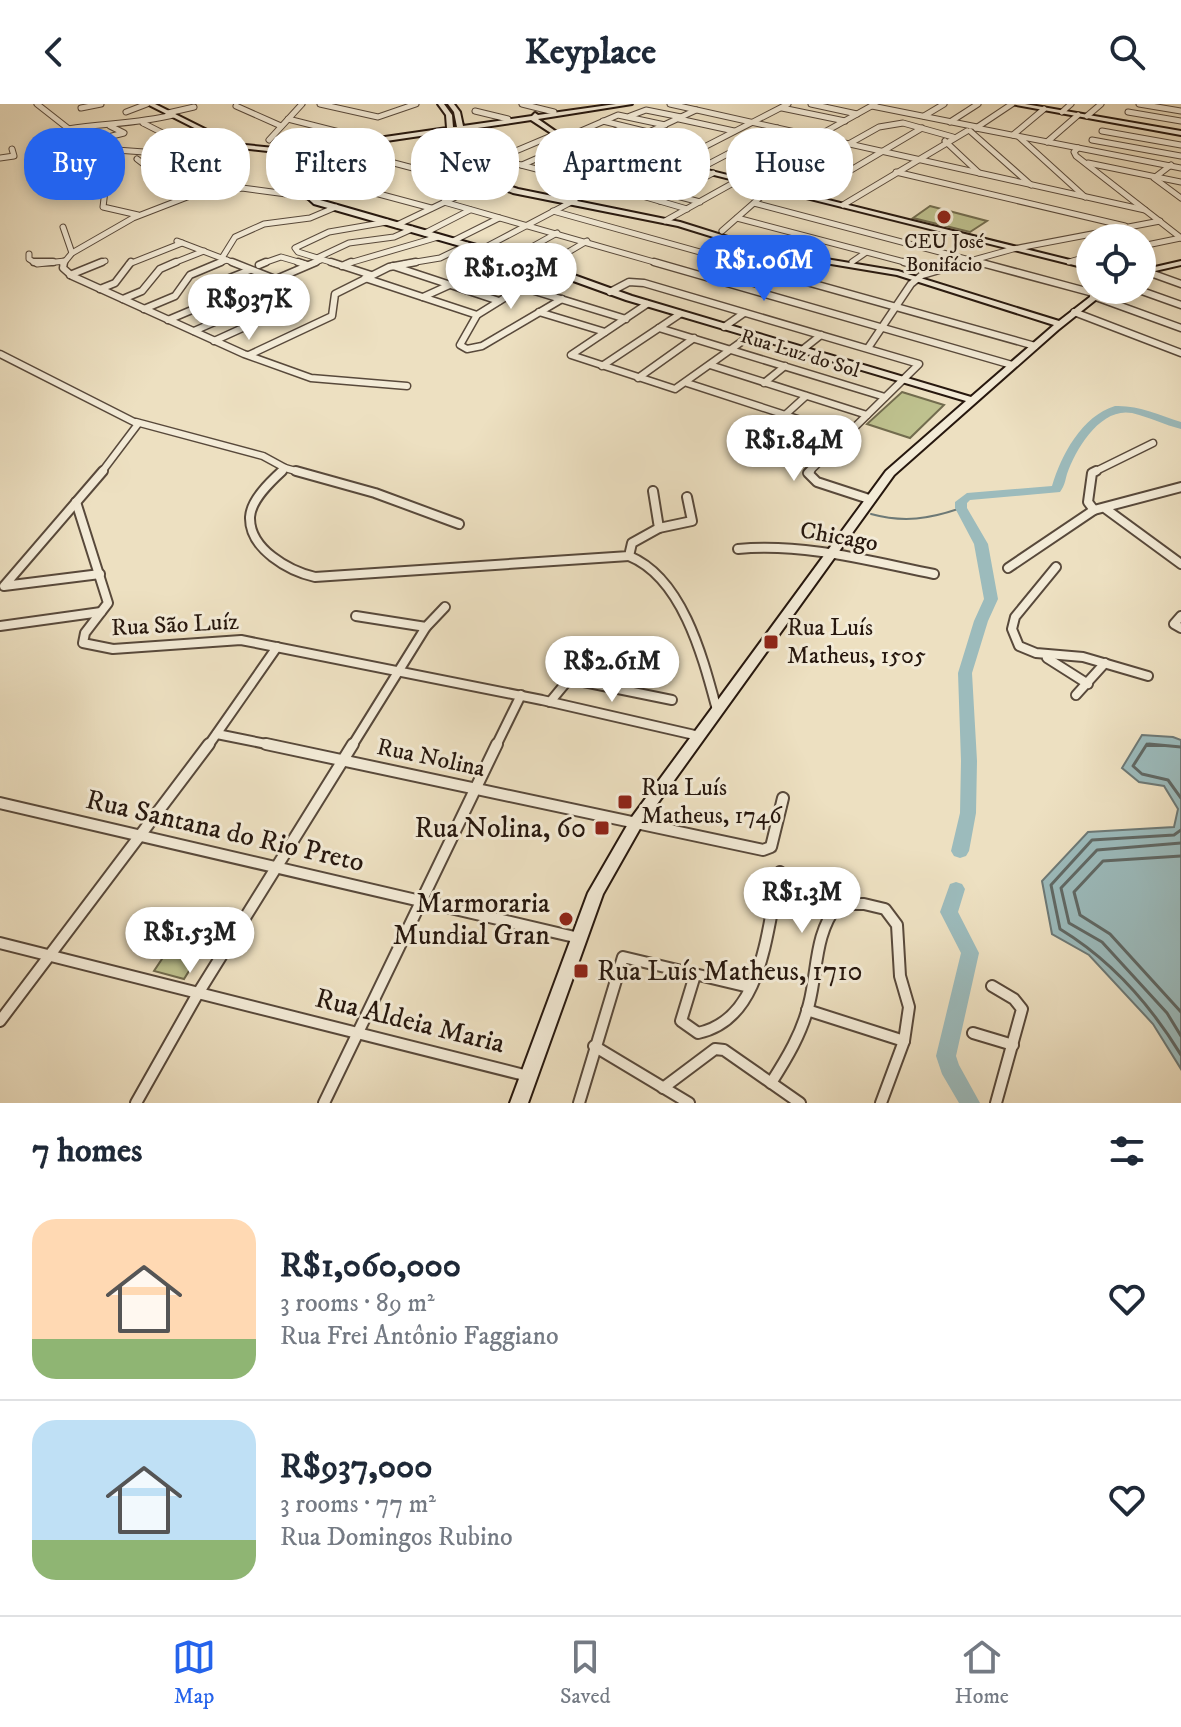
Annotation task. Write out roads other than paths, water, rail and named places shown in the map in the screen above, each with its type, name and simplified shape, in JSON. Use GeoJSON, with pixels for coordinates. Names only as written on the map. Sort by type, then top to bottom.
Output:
{"type":"FeatureCollection","features":[{"type":"Feature","properties":{"kind":"main road"},"geometry":{"type":"LineString","coordinates":[[148,104],[197,128]]}},
{"type":"Feature","properties":{"kind":"main road"},"geometry":{"type":"LineString","coordinates":[[441,104],[449,113],[455,128]]}},
{"type":"Feature","properties":{"kind":"main road"},"geometry":{"type":"LineString","coordinates":[[451,104],[458,112]]}},
{"type":"Feature","properties":{"kind":"main road"},"geometry":{"type":"LineString","coordinates":[[460,128],[607,104]]}},
{"type":"Feature","properties":{"kind":"main road"},"geometry":{"type":"LineString","coordinates":[[462,128],[629,104]]}},
{"type":"Feature","properties":{"kind":"main road"},"geometry":{"type":"LineString","coordinates":[[1013,104],[1181,133]]}},
{"type":"Feature","properties":{"kind":"main road"},"geometry":{"type":"LineString","coordinates":[[575,112],[583,106]]}},
{"type":"Feature","properties":{"kind":"main road"},"geometry":{"type":"LineString","coordinates":[[449,113],[458,112]]}},
{"type":"Feature","properties":{"kind":"main road"},"geometry":{"type":"LineString","coordinates":[[455,128],[458,112]]}},
{"type":"Feature","properties":{"kind":"main road"},"geometry":{"type":"LineString","coordinates":[[534,117],[548,128]]}},
{"type":"Feature","properties":{"kind":"main road"},"geometry":{"type":"LineString","coordinates":[[710,172],[726,176]]}},
{"type":"Feature","properties":{"kind":"main road"},"geometry":{"type":"LineString","coordinates":[[519,188],[534,194]]}},
{"type":"Feature","properties":{"kind":"main road"},"geometry":{"type":"LineString","coordinates":[[519,190],[722,231],[758,246],[920,276],[1059,325]]}},
{"type":"Feature","properties":{"kind":"main road"},"geometry":{"type":"LineString","coordinates":[[317,200],[547,268],[647,304],[971,400]]}},
{"type":"Feature","properties":{"kind":"main road"},"geometry":{"type":"LineString","coordinates":[[823,200],[1076,264]]}},
{"type":"Feature","properties":{"kind":"main road"},"geometry":{"type":"LineString","coordinates":[[670,219],[760,250],[920,276]]}},
{"type":"Feature","properties":{"kind":"main road"},"geometry":{"type":"LineString","coordinates":[[710,233],[722,231]]}},
{"type":"Feature","properties":{"kind":"main road"},"geometry":{"type":"LineString","coordinates":[[1156,269],[1181,263]]}},
{"type":"Feature","properties":{"kind":"main road"},"geometry":{"type":"LineString","coordinates":[[519,1103],[579,938],[610,865],[637,821],[869,499],[899,464],[1084,304]]}},
{"type":"Feature","properties":{"kind":"street"},"geometry":{"type":"LineString","coordinates":[[37,104],[67,128]]}},
{"type":"Feature","properties":{"kind":"street"},"geometry":{"type":"LineString","coordinates":[[126,112],[148,104]]}},
{"type":"Feature","properties":{"kind":"street"},"geometry":{"type":"LineString","coordinates":[[187,104],[205,111]]}},
{"type":"Feature","properties":{"kind":"street"},"geometry":{"type":"LineString","coordinates":[[286,104],[297,109]]}},
{"type":"Feature","properties":{"kind":"street"},"geometry":{"type":"LineString","coordinates":[[236,106],[281,126],[302,104]]}},
{"type":"Feature","properties":{"kind":"street"},"geometry":{"type":"LineString","coordinates":[[320,104],[376,117],[416,104]]}},
{"type":"Feature","properties":{"kind":"street"},"geometry":{"type":"LineString","coordinates":[[522,104],[554,112]]}},
{"type":"Feature","properties":{"kind":"street"},"geometry":{"type":"LineString","coordinates":[[670,104],[778,128]]}},
{"type":"Feature","properties":{"kind":"street"},"geometry":{"type":"LineString","coordinates":[[740,128],[788,104]]}},
{"type":"Feature","properties":{"kind":"street"},"geometry":{"type":"LineString","coordinates":[[811,104],[858,114]]}},
{"type":"Feature","properties":{"kind":"street"},"geometry":{"type":"LineString","coordinates":[[857,104],[1181,168]]}},
{"type":"Feature","properties":{"kind":"street"},"geometry":{"type":"LineString","coordinates":[[890,124],[883,118],[910,104]]}},
{"type":"Feature","properties":{"kind":"street"},"geometry":{"type":"LineString","coordinates":[[924,116],[944,104]]}},
{"type":"Feature","properties":{"kind":"street"},"geometry":{"type":"LineString","coordinates":[[934,130],[978,104]]}},
{"type":"Feature","properties":{"kind":"street"},"geometry":{"type":"LineString","coordinates":[[843,205],[945,141],[973,129],[1013,104]]}},
{"type":"Feature","properties":{"kind":"street"},"geometry":{"type":"LineString","coordinates":[[1062,112],[1071,104]]}},
{"type":"Feature","properties":{"kind":"street"},"geometry":{"type":"LineString","coordinates":[[1047,142],[1101,104]]}},
{"type":"Feature","properties":{"kind":"street"},"geometry":{"type":"LineString","coordinates":[[1181,111],[1138,104],[1074,153],[1181,238]]}},
{"type":"Feature","properties":{"kind":"street"},"geometry":{"type":"LineString","coordinates":[[833,128],[873,105]]}},
{"type":"Feature","properties":{"kind":"street"},"geometry":{"type":"LineString","coordinates":[[81,108],[101,106]]}},
{"type":"Feature","properties":{"kind":"street"},"geometry":{"type":"LineString","coordinates":[[76,128],[142,123],[194,107]]}},
{"type":"Feature","properties":{"kind":"street"},"geometry":{"type":"LineString","coordinates":[[781,107],[845,121]]}},
{"type":"Feature","properties":{"kind":"street"},"geometry":{"type":"LineString","coordinates":[[1016,136],[1044,109]]}},
{"type":"Feature","properties":{"kind":"street"},"geometry":{"type":"LineString","coordinates":[[629,116],[642,110],[726,129]]}},
{"type":"Feature","properties":{"kind":"street"},"geometry":{"type":"LineString","coordinates":[[659,128],[697,110]]}},
{"type":"Feature","properties":{"kind":"street"},"geometry":{"type":"LineString","coordinates":[[475,111],[508,119]]}},
{"type":"Feature","properties":{"kind":"street"},"geometry":{"type":"LineString","coordinates":[[1128,112],[1181,121]]}},
{"type":"Feature","properties":{"kind":"street"},"geometry":{"type":"LineString","coordinates":[[587,128],[615,116],[629,116],[665,125]]}},
{"type":"Feature","properties":{"kind":"street"},"geometry":{"type":"LineString","coordinates":[[288,119],[323,128]]}},
{"type":"Feature","properties":{"kind":"street"},"geometry":{"type":"LineString","coordinates":[[602,121],[630,128]]}},
{"type":"Feature","properties":{"kind":"street"},"geometry":{"type":"LineString","coordinates":[[142,123],[152,128]]}},
{"type":"Feature","properties":{"kind":"street"},"geometry":{"type":"LineString","coordinates":[[106,124],[114,128]]}},
{"type":"Feature","properties":{"kind":"street"},"geometry":{"type":"LineString","coordinates":[[853,142],[890,124],[922,127],[954,136]]}},
{"type":"Feature","properties":{"kind":"street"},"geometry":{"type":"LineString","coordinates":[[853,168],[922,127]]}},
{"type":"Feature","properties":{"kind":"street"},"geometry":{"type":"LineString","coordinates":[[943,132],[973,129],[1032,186]]}},
{"type":"Feature","properties":{"kind":"street"},"geometry":{"type":"LineString","coordinates":[[1102,131],[1181,145]]}},
{"type":"Feature","properties":{"kind":"street"},"geometry":{"type":"LineString","coordinates":[[1016,136],[1085,197]]}},
{"type":"Feature","properties":{"kind":"street"},"geometry":{"type":"LineString","coordinates":[[1092,140],[1180,155]]}},
{"type":"Feature","properties":{"kind":"street"},"geometry":{"type":"LineString","coordinates":[[945,141],[979,173]]}},
{"type":"Feature","properties":{"kind":"street"},"geometry":{"type":"LineString","coordinates":[[853,145],[1145,210]]}},
{"type":"Feature","properties":{"kind":"street"},"geometry":{"type":"LineString","coordinates":[[939,145],[953,147]]}},
{"type":"Feature","properties":{"kind":"street"},"geometry":{"type":"LineString","coordinates":[[0,158],[14,156],[12,149]]}},
{"type":"Feature","properties":{"kind":"street"},"geometry":{"type":"LineString","coordinates":[[1155,177],[1180,155]]}},
{"type":"Feature","properties":{"kind":"street"},"geometry":{"type":"LineString","coordinates":[[137,159],[141,162]]}},
{"type":"Feature","properties":{"kind":"street"},"geometry":{"type":"LineString","coordinates":[[522,165],[535,159]]}},
{"type":"Feature","properties":{"kind":"street"},"geometry":{"type":"LineString","coordinates":[[1086,163],[1181,182]]}},
{"type":"Feature","properties":{"kind":"street"},"geometry":{"type":"LineString","coordinates":[[519,164],[535,169]]}},
{"type":"Feature","properties":{"kind":"street"},"geometry":{"type":"LineString","coordinates":[[896,172],[1114,224]]}},
{"type":"Feature","properties":{"kind":"street"},"geometry":{"type":"LineString","coordinates":[[1155,177],[1181,198]]}},
{"type":"Feature","properties":{"kind":"street"},"geometry":{"type":"LineString","coordinates":[[670,219],[726,187]]}},
{"type":"Feature","properties":{"kind":"street"},"geometry":{"type":"LineString","coordinates":[[395,198],[432,208]]}},
{"type":"Feature","properties":{"kind":"street"},"geometry":{"type":"LineString","coordinates":[[102,200],[103,207],[138,215]]}},
{"type":"Feature","properties":{"kind":"street"},"geometry":{"type":"LineString","coordinates":[[172,200],[138,215],[72,253],[63,268],[70,275],[249,355],[325,381],[407,386]]}},
{"type":"Feature","properties":{"kind":"street"},"geometry":{"type":"LineString","coordinates":[[448,200],[392,223],[332,231],[295,248],[477,315]]}},
{"type":"Feature","properties":{"kind":"street"},"geometry":{"type":"LineString","coordinates":[[652,200],[687,209]]}},
{"type":"Feature","properties":{"kind":"street"},"geometry":{"type":"LineString","coordinates":[[659,202],[662,200]]}},
{"type":"Feature","properties":{"kind":"street"},"geometry":{"type":"LineString","coordinates":[[693,200],[700,202]]}},
{"type":"Feature","properties":{"kind":"street"},"geometry":{"type":"LineString","coordinates":[[722,231],[757,200]]}},
{"type":"Feature","properties":{"kind":"street"},"geometry":{"type":"LineString","coordinates":[[444,202],[1012,365]]}},
{"type":"Feature","properties":{"kind":"street"},"geometry":{"type":"LineString","coordinates":[[482,249],[572,202]]}},
{"type":"Feature","properties":{"kind":"street"},"geometry":{"type":"LineString","coordinates":[[754,203],[1076,287]]}},
{"type":"Feature","properties":{"kind":"street"},"geometry":{"type":"LineString","coordinates":[[144,309],[175,296],[190,275],[225,259],[235,237],[264,224],[313,217],[336,207]]}},
{"type":"Feature","properties":{"kind":"street"},"geometry":{"type":"LineString","coordinates":[[425,233],[471,209]]}},
{"type":"Feature","properties":{"kind":"street"},"geometry":{"type":"LineString","coordinates":[[553,211],[1035,346]]}},
{"type":"Feature","properties":{"kind":"street"},"geometry":{"type":"LineString","coordinates":[[453,241],[499,217]]}},
{"type":"Feature","properties":{"kind":"street"},"geometry":{"type":"LineString","coordinates":[[737,218],[933,270]]}},
{"type":"Feature","properties":{"kind":"street"},"geometry":{"type":"LineString","coordinates":[[1144,224],[1160,221]]}},
{"type":"Feature","properties":{"kind":"street"},"geometry":{"type":"LineString","coordinates":[[63,227],[72,253]]}},
{"type":"Feature","properties":{"kind":"street"},"geometry":{"type":"LineString","coordinates":[[194,331],[242,310],[257,288],[346,244],[394,237],[412,229]]}},
{"type":"Feature","properties":{"kind":"street"},"geometry":{"type":"LineString","coordinates":[[512,258],[557,233]]}},
{"type":"Feature","properties":{"kind":"street"},"geometry":{"type":"LineString","coordinates":[[342,266],[368,254],[415,248],[438,237]]}},
{"type":"Feature","properties":{"kind":"street"},"geometry":{"type":"LineString","coordinates":[[868,348],[920,276],[1013,249],[1076,237]]}},
{"type":"Feature","properties":{"kind":"street"},"geometry":{"type":"LineString","coordinates":[[1156,243],[1181,238]]}},
{"type":"Feature","properties":{"kind":"street"},"geometry":{"type":"LineString","coordinates":[[562,299],[482,346],[467,349],[460,343],[477,315],[587,241]]}},
{"type":"Feature","properties":{"kind":"street"},"geometry":{"type":"LineString","coordinates":[[100,289],[115,283],[135,261],[180,242],[275,279]]}},
{"type":"Feature","properties":{"kind":"street"},"geometry":{"type":"LineString","coordinates":[[249,355],[332,316],[335,294],[368,277],[392,266],[440,258],[467,245]]}},
{"type":"Feature","properties":{"kind":"street"},"geometry":{"type":"LineString","coordinates":[[123,299],[142,291],[160,269],[205,251]]}},
{"type":"Feature","properties":{"kind":"street"},"geometry":{"type":"LineString","coordinates":[[852,262],[865,253]]}},
{"type":"Feature","properties":{"kind":"street"},"geometry":{"type":"LineString","coordinates":[[29,254],[30,261],[35,263],[65,261]]}},
{"type":"Feature","properties":{"kind":"street"},"geometry":{"type":"LineString","coordinates":[[259,265],[281,257],[308,265]]}},
{"type":"Feature","properties":{"kind":"street"},"geometry":{"type":"LineString","coordinates":[[1069,262],[1076,260]]}},
{"type":"Feature","properties":{"kind":"street"},"geometry":{"type":"LineString","coordinates":[[70,275],[105,261]]}},
{"type":"Feature","properties":{"kind":"street"},"geometry":{"type":"LineString","coordinates":[[392,266],[499,301]]}},
{"type":"Feature","properties":{"kind":"street"},"geometry":{"type":"LineString","coordinates":[[168,320],[206,304],[222,281],[251,269]]}},
{"type":"Feature","properties":{"kind":"street"},"geometry":{"type":"LineString","coordinates":[[423,297],[476,273],[626,319]]}},
{"type":"Feature","properties":{"kind":"street"},"geometry":{"type":"LineString","coordinates":[[1156,276],[1181,284]]}},
{"type":"Feature","properties":{"kind":"street"},"geometry":{"type":"LineString","coordinates":[[610,292],[629,282],[640,282],[918,364],[905,381],[809,470],[808,476],[869,499]]}},
{"type":"Feature","properties":{"kind":"street"},"geometry":{"type":"LineString","coordinates":[[1156,296],[1181,305]]}},
{"type":"Feature","properties":{"kind":"street"},"geometry":{"type":"LineString","coordinates":[[647,304],[571,355],[672,389],[687,383],[751,335]]}},
{"type":"Feature","properties":{"kind":"street"},"geometry":{"type":"LineString","coordinates":[[1124,304],[1181,328]]}},
{"type":"Feature","properties":{"kind":"street"},"geometry":{"type":"LineString","coordinates":[[539,312],[605,332]]}},
{"type":"Feature","properties":{"kind":"street"},"geometry":{"type":"LineString","coordinates":[[1074,312],[1181,353]]}},
{"type":"Feature","properties":{"kind":"street"},"geometry":{"type":"LineString","coordinates":[[724,327],[744,313]]}},
{"type":"Feature","properties":{"kind":"street"},"geometry":{"type":"LineString","coordinates":[[602,366],[680,314]]}},
{"type":"Feature","properties":{"kind":"street"},"geometry":{"type":"LineString","coordinates":[[214,341],[271,315]]}},
{"type":"Feature","properties":{"kind":"street","name":"Rua Luz do Sol"},"geometry":{"type":"LineString","coordinates":[[659,328],[885,397]]}},
{"type":"Feature","properties":{"kind":"street"},"geometry":{"type":"LineString","coordinates":[[802,350],[821,335]]}},
{"type":"Feature","properties":{"kind":"street"},"geometry":{"type":"LineString","coordinates":[[638,378],[694,338]]}},
{"type":"Feature","properties":{"kind":"street"},"geometry":{"type":"LineString","coordinates":[[0,354],[136,422],[263,456],[285,468],[375,493],[459,524]]}},
{"type":"Feature","properties":{"kind":"street"},"geometry":{"type":"LineString","coordinates":[[710,365],[867,415]]}},
{"type":"Feature","properties":{"kind":"street"},"geometry":{"type":"LineString","coordinates":[[764,383],[785,366]]}},
{"type":"Feature","properties":{"kind":"street"},"geometry":{"type":"LineString","coordinates":[[687,383],[847,435]]}},
{"type":"Feature","properties":{"kind":"street"},"geometry":{"type":"LineString","coordinates":[[785,415],[806,396]]}},
{"type":"Feature","properties":{"kind":"street"},"geometry":{"type":"LineString","coordinates":[[100,574],[4,586],[137,429],[136,422]]}},
{"type":"Feature","properties":{"kind":"street"},"geometry":{"type":"LineString","coordinates":[[1094,510],[1088,502],[1092,473],[1153,443]]}},
{"type":"Feature","properties":{"kind":"street"},"geometry":{"type":"LineString","coordinates":[[285,468],[275,477],[251,512],[250,521],[279,563],[295,572],[315,577],[629,556],[644,562],[656,572],[673,595],[701,650],[717,710]]}},
{"type":"Feature","properties":{"kind":"street"},"geometry":{"type":"LineString","coordinates":[[1008,568],[1094,510],[1181,487]]}},
{"type":"Feature","properties":{"kind":"street"},"geometry":{"type":"LineString","coordinates":[[653,491],[659,528]]}},
{"type":"Feature","properties":{"kind":"street"},"geometry":{"type":"LineString","coordinates":[[629,556],[632,543],[659,528],[692,521],[687,497]]}},
{"type":"Feature","properties":{"kind":"street"},"geometry":{"type":"LineString","coordinates":[[0,626],[102,612],[108,603],[76,502]]}},
{"type":"Feature","properties":{"kind":"street"},"geometry":{"type":"LineString","coordinates":[[1106,509],[1181,564]]}},
{"type":"Feature","properties":{"kind":"street","name":"Chicago"},"geometry":{"type":"LineString","coordinates":[[738,549],[771,547],[830,554],[934,574]]}},
{"type":"Feature","properties":{"kind":"street"},"geometry":{"type":"LineString","coordinates":[[1056,567],[1015,617],[1013,623],[1018,644],[1027,650],[1083,657],[1148,676]]}},
{"type":"Feature","properties":{"kind":"street"},"geometry":{"type":"LineString","coordinates":[[136,1103],[197,995],[426,627],[445,607]]}},
{"type":"Feature","properties":{"kind":"street","name":"Rua São Luíz"},"geometry":{"type":"LineString","coordinates":[[102,612],[85,633],[83,643],[90,647],[132,648],[216,639],[277,647],[521,695],[699,736]]}},
{"type":"Feature","properties":{"kind":"street"},"geometry":{"type":"LineString","coordinates":[[356,616],[426,627]]}},
{"type":"Feature","properties":{"kind":"street"},"geometry":{"type":"LineString","coordinates":[[1181,616],[1174,624],[1181,628]]}},
{"type":"Feature","properties":{"kind":"street"},"geometry":{"type":"LineString","coordinates":[[0,1021],[217,734],[277,647]]}},
{"type":"Feature","properties":{"kind":"street"},"geometry":{"type":"LineString","coordinates":[[1047,658],[1088,684]]}},
{"type":"Feature","properties":{"kind":"street"},"geometry":{"type":"LineString","coordinates":[[1076,695],[1105,663]]}},
{"type":"Feature","properties":{"kind":"street"},"geometry":{"type":"LineString","coordinates":[[546,701],[569,679],[672,700]]}},
{"type":"Feature","properties":{"kind":"street"},"geometry":{"type":"LineString","coordinates":[[324,1103],[521,695]]}},
{"type":"Feature","properties":{"kind":"street","name":"Rua Nolina"},"geometry":{"type":"LineString","coordinates":[[217,734],[768,850],[783,798]]}},
{"type":"Feature","properties":{"kind":"street","name":"Rua Santana do Rio Preto"},"geometry":{"type":"LineString","coordinates":[[1,805],[579,938]]}},
{"type":"Feature","properties":{"kind":"street"},"geometry":{"type":"LineString","coordinates":[[695,975],[681,1021],[698,1033],[717,1029],[743,1004],[780,872]]}},
{"type":"Feature","properties":{"kind":"street"},"geometry":{"type":"LineString","coordinates":[[771,1083],[795,1047],[807,1010],[815,951],[826,917],[838,904],[864,904],[885,909],[897,925],[900,976],[909,1007],[904,1041],[881,1103]]}},
{"type":"Feature","properties":{"kind":"street","name":"Rua Aldeia Maria"},"geometry":{"type":"LineString","coordinates":[[0,943],[528,1076]]}},
{"type":"Feature","properties":{"kind":"street"},"geometry":{"type":"LineString","coordinates":[[579,1103],[623,957],[749,987]]}},
{"type":"Feature","properties":{"kind":"street"},"geometry":{"type":"LineString","coordinates":[[992,986],[1014,999],[1022,1009],[996,1103]]}},
{"type":"Feature","properties":{"kind":"street"},"geometry":{"type":"LineString","coordinates":[[807,1010],[904,1041]]}},
{"type":"Feature","properties":{"kind":"street"},"geometry":{"type":"LineString","coordinates":[[973,1033],[1013,1045]]}},
{"type":"Feature","properties":{"kind":"street"},"geometry":{"type":"LineString","coordinates":[[594,1046],[689,1103]]}},
{"type":"Feature","properties":{"kind":"street"},"geometry":{"type":"LineString","coordinates":[[663,1088],[715,1049],[724,1050],[800,1103]]}},
{"type":"Feature","properties":{"kind":"water"},"geometry":{"type":"Polygon","coordinates":[[[1142,735],[1181,740],[1181,1069],[1153,1024],[1089,955],[1052,934],[1042,881],[1088,832],[1174,827],[1178,809],[1164,786],[1139,782],[1122,768],[1142,735]]]}},
{"type":"Feature","properties":{"kind":"waterway"},"geometry":{"type":"LineString","coordinates":[[960,851],[968,813],[965,673],[991,599],[981,544],[961,508],[961,502],[967,497],[1056,489],[1062,472],[1087,430],[1104,414],[1115,409],[1140,412],[1181,426]]}},
{"type":"Feature","properties":{"kind":"waterway"},"geometry":{"type":"LineString","coordinates":[[871,514],[916,518],[961,508]]}},
{"type":"Feature","properties":{"kind":"waterway"},"geometry":{"type":"LineString","coordinates":[[956,889],[949,912],[970,953],[946,1056],[949,1068],[970,1103]]}},
{"type":"Feature","properties":{"kind":"place","name":"CEU José Bonifácio"},"geometry":{"type":"Point","coordinates":[944,217]}},
{"type":"Feature","properties":{"kind":"place","name":"Rua Luís Matheus, 1505"},"geometry":{"type":"Point","coordinates":[771,642]}},
{"type":"Feature","properties":{"kind":"place","name":"Rua Luís Matheus, 1746"},"geometry":{"type":"Point","coordinates":[625,802]}},
{"type":"Feature","properties":{"kind":"place","name":"Rua Nolina, 60"},"geometry":{"type":"Point","coordinates":[602,828]}},
{"type":"Feature","properties":{"kind":"place","name":"Marmoraria Mundial Gran"},"geometry":{"type":"Point","coordinates":[566,919]}},
{"type":"Feature","properties":{"kind":"place","name":"Rua Luís Matheus, 1710"},"geometry":{"type":"Point","coordinates":[581,971]}}]}
